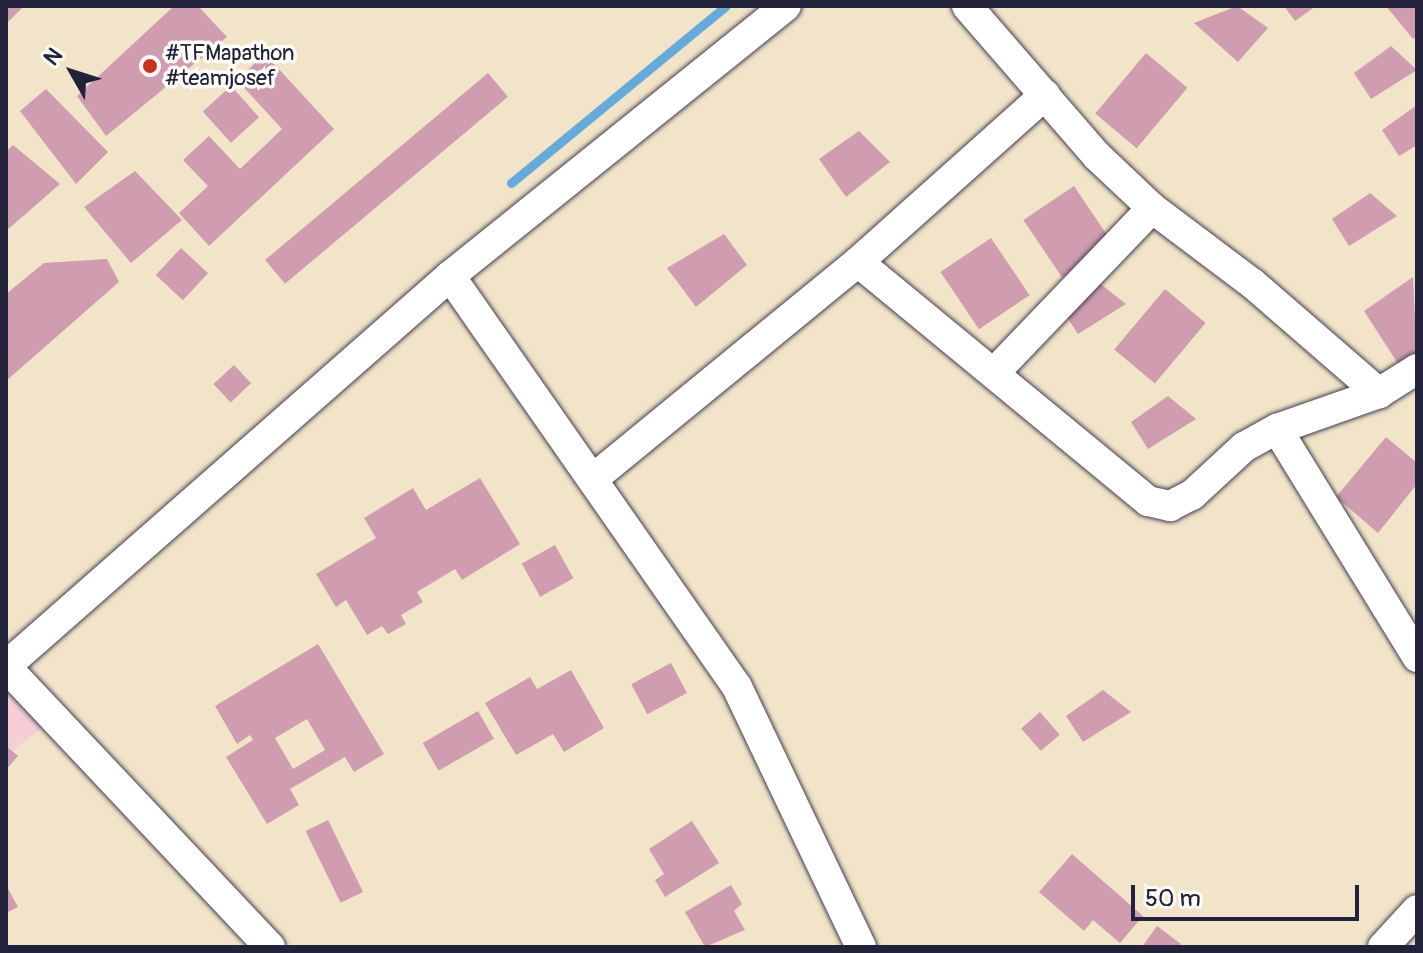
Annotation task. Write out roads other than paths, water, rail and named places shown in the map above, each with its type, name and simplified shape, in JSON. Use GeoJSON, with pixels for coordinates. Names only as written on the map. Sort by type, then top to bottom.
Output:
{"type":"FeatureCollection","features":[{"type":"Feature","properties":{"kind":"street"},"geometry":{"type":"LineString","coordinates":[[270,947],[6,667],[450,276],[786,6]]}},
{"type":"Feature","properties":{"kind":"street"},"geometry":{"type":"LineString","coordinates":[[967,6],[1097,156],[1152,208],[1253,284],[1379,393]]}},
{"type":"Feature","properties":{"kind":"street"},"geometry":{"type":"LineString","coordinates":[[594,478],[858,262],[1045,95]]}},
{"type":"Feature","properties":{"kind":"street"},"geometry":{"type":"LineString","coordinates":[[995,372],[1152,208]]}},
{"type":"Feature","properties":{"kind":"street"},"geometry":{"type":"LineString","coordinates":[[858,262],[1148,501],[1170,506],[1192,495],[1244,447],[1277,429],[1379,393],[1417,369]]}},
{"type":"Feature","properties":{"kind":"street"},"geometry":{"type":"LineString","coordinates":[[450,276],[594,478],[737,687],[861,947]]}},
{"type":"Feature","properties":{"kind":"street"},"geometry":{"type":"LineString","coordinates":[[1277,429],[1417,657]]}},
{"type":"Feature","properties":{"kind":"street"},"geometry":{"type":"LineString","coordinates":[[1383,947],[1417,910]]}},
{"type":"Feature","properties":{"kind":"waterway"},"geometry":{"type":"LineString","coordinates":[[511,183],[726,6]]}},
{"type":"Feature","properties":{"kind":"place","name":"#TFMapathon #teamjosef"},"geometry":{"type":"Point","coordinates":[150,66]}}]}
